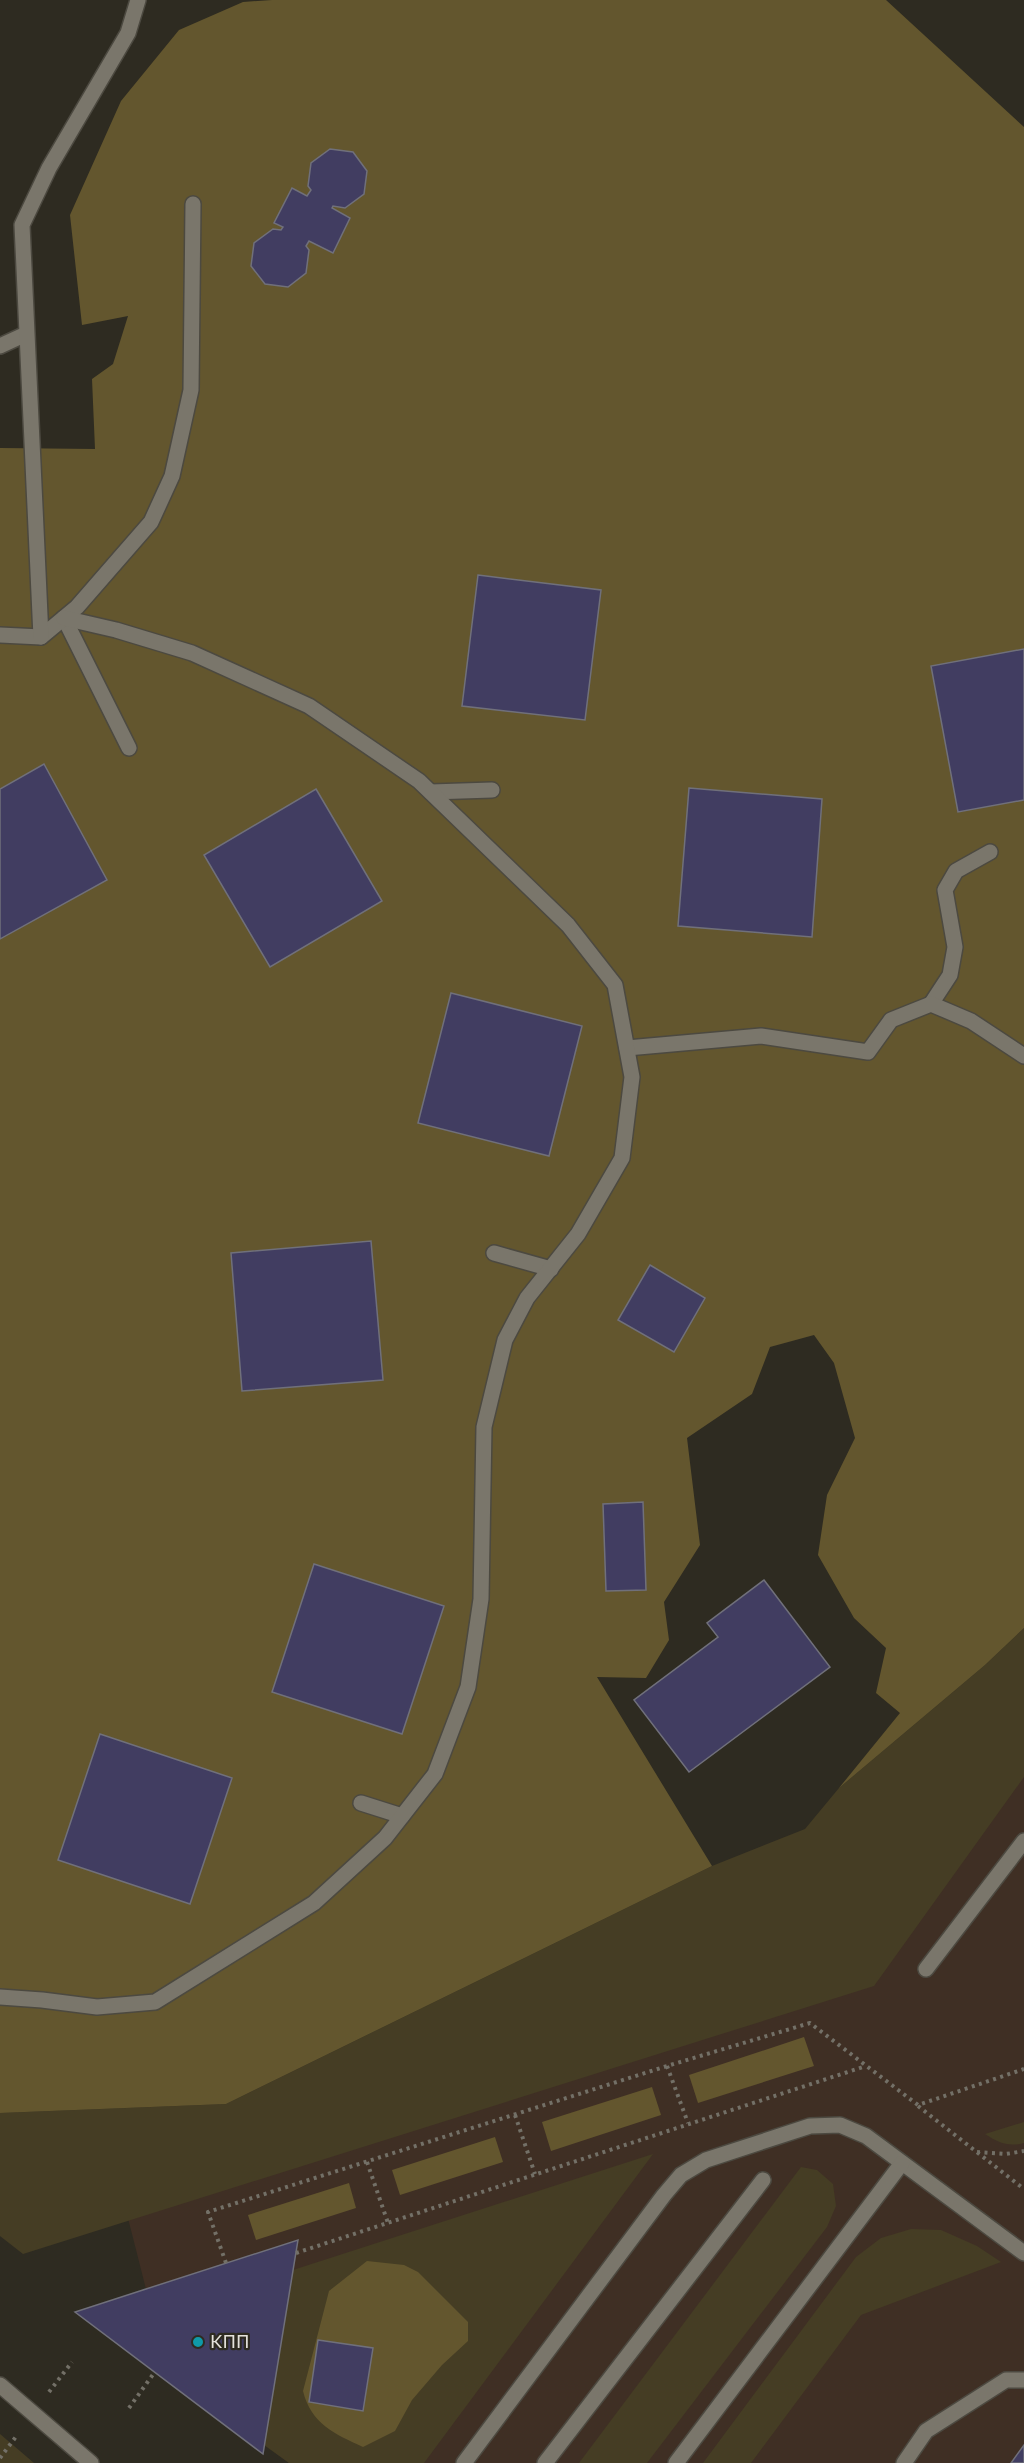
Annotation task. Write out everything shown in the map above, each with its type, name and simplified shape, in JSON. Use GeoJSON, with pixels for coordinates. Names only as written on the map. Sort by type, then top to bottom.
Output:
{"type":"FeatureCollection","features":[{"type":"Feature","properties":{"kind":"street"},"geometry":{"type":"LineString","coordinates":[[41,637],[22,225],[49,168],[128,33],[138,0]]}},
{"type":"Feature","properties":{"kind":"street"},"geometry":{"type":"LineString","coordinates":[[0,635],[41,637],[77,607],[151,522],[172,476],[191,390],[193,204]]}},
{"type":"Feature","properties":{"kind":"street"},"geometry":{"type":"LineString","coordinates":[[0,346],[26,334]]}},
{"type":"Feature","properties":{"kind":"street"},"geometry":{"type":"LineString","coordinates":[[64,618],[129,748]]}},
{"type":"Feature","properties":{"kind":"street"},"geometry":{"type":"LineString","coordinates":[[0,1997],[97,2007],[155,2002],[314,1903],[385,1838],[435,1774],[468,1687],[481,1599],[484,1427],[505,1340],[527,1298],[578,1234],[622,1158],[632,1077],[615,985],[568,925],[419,781],[309,706],[192,653],[116,630],[64,618]]}},
{"type":"Feature","properties":{"kind":"street"},"geometry":{"type":"LineString","coordinates":[[431,792],[492,790]]}},
{"type":"Feature","properties":{"kind":"street"},"geometry":{"type":"LineString","coordinates":[[627,1048],[761,1036],[868,1052],[891,1020],[931,1004],[950,975],[956,947],[945,890],[956,871],[990,852]]}},
{"type":"Feature","properties":{"kind":"street"},"geometry":{"type":"LineString","coordinates":[[931,1004],[971,1021],[1024,1056]]}},
{"type":"Feature","properties":{"kind":"street"},"geometry":{"type":"LineString","coordinates":[[495,1253],[550,1269]]}},
{"type":"Feature","properties":{"kind":"street"},"geometry":{"type":"LineString","coordinates":[[361,1803],[402,1816]]}},
{"type":"Feature","properties":{"kind":"street"},"geometry":{"type":"LineString","coordinates":[[926,1969],[1024,1840]]}},
{"type":"Feature","properties":{"kind":"street"},"geometry":{"type":"LineString","coordinates":[[464,2463],[681,2175],[706,2160],[810,2126],[840,2125],[866,2136],[1024,2253]]}},
{"type":"Feature","properties":{"kind":"street"},"geometry":{"type":"LineString","coordinates":[[676,2463],[902,2163]]}},
{"type":"Feature","properties":{"kind":"street"},"geometry":{"type":"LineString","coordinates":[[544,2463],[764,2180]]}},
{"type":"Feature","properties":{"kind":"street"},"geometry":{"type":"LineString","coordinates":[[904,2463],[926,2431],[1006,2380],[1024,2380]]}},
{"type":"Feature","properties":{"kind":"street"},"geometry":{"type":"LineString","coordinates":[[0,2385],[91,2463]]}},
{"type":"Feature","properties":{"kind":"path"},"geometry":{"type":"LineString","coordinates":[[226,2263],[208,2212],[667,2066],[810,2023],[1024,2189]]}},
{"type":"Feature","properties":{"kind":"path"},"geometry":{"type":"LineString","coordinates":[[667,2066],[688,2123]]}},
{"type":"Feature","properties":{"kind":"path"},"geometry":{"type":"LineString","coordinates":[[296,2253],[866,2066]]}},
{"type":"Feature","properties":{"kind":"path"},"geometry":{"type":"LineString","coordinates":[[918,2105],[1024,2068]]}},
{"type":"Feature","properties":{"kind":"path"},"geometry":{"type":"LineString","coordinates":[[514,2115],[535,2174]]}},
{"type":"Feature","properties":{"kind":"path"},"geometry":{"type":"LineString","coordinates":[[976,2152],[1006,2154],[1024,2151]]}},
{"type":"Feature","properties":{"kind":"path"},"geometry":{"type":"LineString","coordinates":[[367,2162],[388,2223]]}},
{"type":"Feature","properties":{"kind":"path"},"geometry":{"type":"LineString","coordinates":[[129,2408],[154,2373]]}},
{"type":"Feature","properties":{"kind":"shaded area"},"geometry":{"type":"Polygon","coordinates":[[[272,0],[886,0],[1024,127],[1024,1628],[985,1665],[839,1788],[900,1713],[876,1693],[886,1648],[854,1618],[818,1555],[827,1495],[855,1438],[834,1363],[814,1335],[770,1347],[752,1394],[687,1438],[700,1545],[664,1602],[669,1640],[646,1678],[597,1677],[712,1866],[226,2104],[0,2113],[0,448],[95,449],[92,379],[113,364],[128,316],[82,325],[70,215],[121,101],[179,30],[243,2],[272,0]]]}},
{"type":"Feature","properties":{"kind":"shaded area"},"geometry":{"type":"Polygon","coordinates":[[[1024,1628],[1024,2463],[289,2463],[265,2445],[263,2454],[75,2312],[146,2289],[117,2175],[796,1868],[1024,1628]]]}},
{"type":"Feature","properties":{"kind":"shaded area"},"geometry":{"type":"Polygon","coordinates":[[[1024,1628],[1024,1777],[874,1986],[23,2254],[0,2236],[0,2113],[226,2104],[712,1866],[805,1829],[839,1788],[985,1665],[1024,1628]]]}},
{"type":"Feature","properties":{"kind":"shaded area"},"geometry":{"type":"Polygon","coordinates":[[[804,2037],[814,2066],[698,2103],[689,2075],[804,2037]]]}},
{"type":"Feature","properties":{"kind":"shaded area"},"geometry":{"type":"Polygon","coordinates":[[[652,2087],[661,2115],[551,2151],[542,2122],[652,2087]]]}},
{"type":"Feature","properties":{"kind":"shaded area"},"geometry":{"type":"Polygon","coordinates":[[[1024,2122],[1024,2143],[1013,2145],[1004,2143],[985,2134],[1024,2122]]]}},
{"type":"Feature","properties":{"kind":"shaded area"},"geometry":{"type":"Polygon","coordinates":[[[495,2137],[503,2162],[400,2195],[392,2170],[495,2137]]]}},
{"type":"Feature","properties":{"kind":"shaded area"},"geometry":{"type":"Polygon","coordinates":[[[653,2154],[424,2463],[289,2463],[264,2445],[293,2270],[653,2154]]]}},
{"type":"Feature","properties":{"kind":"shaded area"},"geometry":{"type":"Polygon","coordinates":[[[801,2167],[817,2170],[833,2184],[836,2206],[827,2227],[647,2463],[579,2463],[801,2167]]]}},
{"type":"Feature","properties":{"kind":"shaded area"},"geometry":{"type":"Polygon","coordinates":[[[349,2183],[356,2208],[256,2240],[248,2215],[349,2183]]]}},
{"type":"Feature","properties":{"kind":"shaded area"},"geometry":{"type":"Polygon","coordinates":[[[911,2229],[941,2230],[977,2246],[1001,2262],[861,2315],[751,2463],[703,2463],[856,2257],[881,2238],[911,2229]]]}},
{"type":"Feature","properties":{"kind":"shaded area"},"geometry":{"type":"Polygon","coordinates":[[[367,2261],[404,2265],[418,2272],[468,2322],[468,2341],[442,2365],[412,2400],[395,2431],[363,2447],[334,2432],[318,2420],[303,2391],[329,2291],[367,2261]]]}},
{"type":"Feature","properties":{"kind":"shaded area"},"geometry":{"type":"Polygon","coordinates":[[[0,2434],[34,2463],[0,2463],[0,2434]]]}},
{"type":"Feature","properties":{"kind":"building"},"geometry":{"type":"Polygon","coordinates":[[[330,149],[353,152],[367,171],[364,194],[345,208],[333,206],[332,208],[350,218],[333,253],[309,241],[306,246],[309,250],[306,273],[288,287],[265,284],[251,266],[254,243],[273,229],[281,230],[283,227],[274,223],[292,188],[307,196],[311,190],[308,186],[311,163],[330,149]]]}},
{"type":"Feature","properties":{"kind":"building"},"geometry":{"type":"Polygon","coordinates":[[[478,575],[601,590],[585,720],[462,706],[478,575]]]}},
{"type":"Feature","properties":{"kind":"building"},"geometry":{"type":"Polygon","coordinates":[[[1024,649],[1024,800],[958,812],[931,666],[1024,649]]]}},
{"type":"Feature","properties":{"kind":"building"},"geometry":{"type":"Polygon","coordinates":[[[44,764],[107,880],[0,939],[0,789],[44,764]]]}},
{"type":"Feature","properties":{"kind":"building"},"geometry":{"type":"Polygon","coordinates":[[[689,788],[822,799],[812,937],[678,926],[689,788]]]}},
{"type":"Feature","properties":{"kind":"building"},"geometry":{"type":"Polygon","coordinates":[[[316,789],[382,901],[270,967],[204,855],[316,789]]]}},
{"type":"Feature","properties":{"kind":"building"},"geometry":{"type":"Polygon","coordinates":[[[451,993],[582,1026],[549,1156],[418,1123],[451,993]]]}},
{"type":"Feature","properties":{"kind":"building"},"geometry":{"type":"Polygon","coordinates":[[[371,1241],[383,1380],[242,1391],[231,1253],[371,1241]]]}},
{"type":"Feature","properties":{"kind":"building"},"geometry":{"type":"Polygon","coordinates":[[[650,1265],[705,1298],[674,1352],[618,1320],[650,1265]]]}},
{"type":"Feature","properties":{"kind":"building"},"geometry":{"type":"Polygon","coordinates":[[[643,1502],[646,1590],[606,1591],[603,1504],[643,1502]]]}},
{"type":"Feature","properties":{"kind":"building"},"geometry":{"type":"Polygon","coordinates":[[[314,1564],[444,1606],[402,1734],[272,1692],[314,1564]]]}},
{"type":"Feature","properties":{"kind":"building"},"geometry":{"type":"Polygon","coordinates":[[[764,1580],[830,1667],[689,1772],[634,1700],[718,1637],[707,1623],[764,1580]]]}},
{"type":"Feature","properties":{"kind":"building"},"geometry":{"type":"Polygon","coordinates":[[[100,1734],[232,1778],[190,1904],[58,1860],[100,1734]]]}},
{"type":"Feature","properties":{"kind":"building","name":"КПП"},"geometry":{"type":"Polygon","coordinates":[[[298,2240],[263,2454],[75,2312],[146,2289],[298,2240]]]}},
{"type":"Feature","properties":{"kind":"building"},"geometry":{"type":"Polygon","coordinates":[[[318,2340],[373,2348],[363,2411],[309,2402],[318,2340]]]}},
{"type":"Feature","properties":{"kind":"building"},"geometry":{"type":"Polygon","coordinates":[[[1024,2445],[1024,2463],[1011,2463],[1024,2445]]]}},
{"type":"Feature","properties":{"kind":"place","name":"КПП"},"geometry":{"type":"Point","coordinates":[198,2342]}}]}
